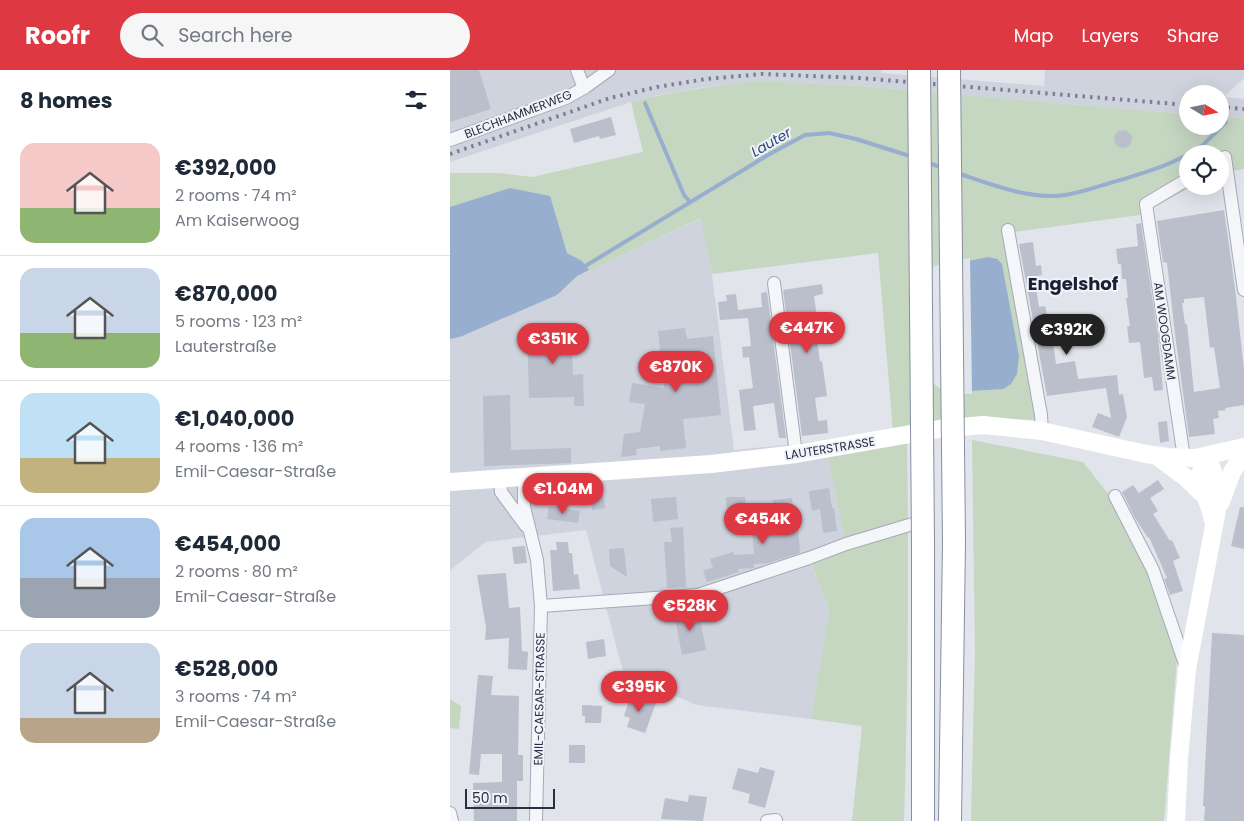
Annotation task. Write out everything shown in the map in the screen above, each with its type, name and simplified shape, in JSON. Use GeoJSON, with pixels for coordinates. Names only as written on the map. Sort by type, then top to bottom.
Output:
{"type":"FeatureCollection","features":[{"type":"Feature","properties":{"kind":"highway"},"geometry":{"type":"LineString","coordinates":[[920,70],[923,821]]}},
{"type":"Feature","properties":{"kind":"highway"},"geometry":{"type":"LineString","coordinates":[[949,70],[954,542],[950,821]]}},
{"type":"Feature","properties":{"kind":"main road","name":"LAUTERSTRASSE"},"geometry":{"type":"LineString","coordinates":[[450,482],[711,464],[796,454],[964,426],[997,425],[1042,431],[1156,456],[1184,458],[1206,456],[1244,447]]}},
{"type":"Feature","properties":{"kind":"main road"},"geometry":{"type":"LineString","coordinates":[[1215,521],[1232,472],[1244,453]]}},
{"type":"Feature","properties":{"kind":"main road"},"geometry":{"type":"LineString","coordinates":[[1156,456],[1185,477],[1204,496]]}},
{"type":"Feature","properties":{"kind":"main road"},"geometry":{"type":"LineString","coordinates":[[1206,456],[1200,475],[1204,496],[1215,521]]}},
{"type":"Feature","properties":{"kind":"main road"},"geometry":{"type":"LineString","coordinates":[[1176,821],[1187,669],[1218,496],[1216,479],[1206,456]]}},
{"type":"Feature","properties":{"kind":"street"},"geometry":{"type":"LineString","coordinates":[[577,70],[584,88]]}},
{"type":"Feature","properties":{"kind":"street","name":"BLECHHAMMERWEG"},"geometry":{"type":"LineString","coordinates":[[450,140],[566,98],[609,70]]}},
{"type":"Feature","properties":{"kind":"street","name":"AM WOOGDAMM"},"geometry":{"type":"LineString","coordinates":[[1179,184],[1146,204],[1184,458]]}},
{"type":"Feature","properties":{"kind":"street"},"geometry":{"type":"LineString","coordinates":[[1229,195],[1244,290]]}},
{"type":"Feature","properties":{"kind":"street"},"geometry":{"type":"LineString","coordinates":[[1008,230],[1041,415],[1042,431]]}},
{"type":"Feature","properties":{"kind":"street"},"geometry":{"type":"LineString","coordinates":[[774,283],[796,454]]}},
{"type":"Feature","properties":{"kind":"street","name":"EMIL-CAESAR-STRASSE"},"geometry":{"type":"LineString","coordinates":[[524,477],[524,507],[537,560],[541,606],[536,821]]}},
{"type":"Feature","properties":{"kind":"street","name":"EMIL-CAESAR-STRASSE"},"geometry":{"type":"LineString","coordinates":[[500,479],[501,492],[529,530]]}},
{"type":"Feature","properties":{"kind":"street"},"geometry":{"type":"LineString","coordinates":[[1116,496],[1153,570],[1187,669]]}},
{"type":"Feature","properties":{"kind":"street"},"geometry":{"type":"LineString","coordinates":[[541,606],[698,595],[846,544],[927,519]]}},
{"type":"Feature","properties":{"kind":"street"},"geometry":{"type":"LineString","coordinates":[[450,813],[452,821]]}},
{"type":"Feature","properties":{"kind":"shaded area"},"geometry":{"type":"Polygon","coordinates":[[[450,70],[881,70],[881,73],[1044,86],[1045,70],[1244,70],[1244,78],[1229,92],[1229,85],[1179,85],[1179,113],[859,86],[762,81],[705,87],[631,102],[450,162],[450,70]]]}},
{"type":"Feature","properties":{"kind":"shaded area"},"geometry":{"type":"Polygon","coordinates":[[[1229,98],[1244,99],[1244,118],[1229,117],[1229,98]]]}},
{"type":"Feature","properties":{"kind":"shaded area"},"geometry":{"type":"Polygon","coordinates":[[[702,218],[712,274],[734,450],[824,441],[827,454],[846,544],[809,559],[829,609],[811,719],[696,705],[623,672],[586,530],[486,542],[450,570],[450,339],[460,337],[557,295],[577,276],[702,218]]]}},
{"type":"Feature","properties":{"kind":"green space"},"geometry":{"type":"Polygon","coordinates":[[[762,81],[859,86],[1179,113],[1179,135],[1229,135],[1229,117],[1244,118],[1244,169],[1229,172],[1229,145],[1179,145],[1179,194],[1140,215],[1006,233],[1037,420],[975,418],[893,430],[878,253],[712,274],[701,218],[578,276],[557,295],[460,337],[450,339],[450,173],[499,173],[532,177],[643,152],[631,102],[729,84],[762,81]]]}},
{"type":"Feature","properties":{"kind":"green space"},"geometry":{"type":"Polygon","coordinates":[[[907,440],[908,630],[904,821],[852,821],[862,726],[811,719],[829,609],[809,558],[846,544],[827,454],[907,440]]]}},
{"type":"Feature","properties":{"kind":"green space"},"geometry":{"type":"Polygon","coordinates":[[[972,440],[1083,462],[1109,495],[1147,573],[1177,658],[1164,821],[971,821],[975,652],[972,440]]]}},
{"type":"Feature","properties":{"kind":"green space"},"geometry":{"type":"Polygon","coordinates":[[[450,699],[461,706],[459,729],[450,728],[450,699]]]}},
{"type":"Feature","properties":{"kind":"water"},"geometry":{"type":"Polygon","coordinates":[[[510,188],[550,196],[567,253],[582,261],[589,270],[577,276],[557,295],[460,337],[450,339],[450,207],[510,188]]]}},
{"type":"Feature","properties":{"kind":"water"},"geometry":{"type":"Polygon","coordinates":[[[988,257],[997,259],[1002,264],[1019,356],[1017,374],[1011,384],[1003,389],[953,392],[935,268],[988,257]]]}},
{"type":"Feature","properties":{"kind":"pier"},"geometry":{"type":"Polygon","coordinates":[[[970,258],[972,394],[952,394],[933,383],[928,275],[934,266],[970,258]]]}},
{"type":"Feature","properties":{"kind":"building"},"geometry":{"type":"Polygon","coordinates":[[[450,70],[479,70],[491,109],[450,122],[450,70]]]}},
{"type":"Feature","properties":{"kind":"building"},"geometry":{"type":"Polygon","coordinates":[[[611,117],[616,135],[600,139],[599,136],[574,143],[570,129],[611,117]]]}},
{"type":"Feature","properties":{"kind":"building"},"geometry":{"type":"Polygon","coordinates":[[[1123,130],[1129,133],[1132,139],[1129,145],[1123,148],[1117,145],[1114,139],[1117,133],[1123,130]]]}},
{"type":"Feature","properties":{"kind":"building"},"geometry":{"type":"Polygon","coordinates":[[[1224,210],[1244,369],[1244,405],[1218,411],[1219,418],[1213,419],[1215,434],[1189,437],[1167,263],[1163,262],[1157,221],[1224,210]],[[1204,297],[1184,299],[1184,303],[1182,303],[1185,324],[1187,324],[1194,392],[1220,388],[1214,347],[1210,348],[1204,297]]]}},
{"type":"Feature","properties":{"kind":"building"},"geometry":{"type":"Polygon","coordinates":[[[1141,223],[1158,336],[1163,390],[1154,391],[1152,377],[1144,378],[1140,342],[1129,343],[1127,326],[1130,326],[1126,298],[1128,298],[1126,279],[1122,279],[1121,264],[1118,264],[1116,249],[1138,246],[1136,224],[1141,223]]]}},
{"type":"Feature","properties":{"kind":"building"},"geometry":{"type":"Polygon","coordinates":[[[1033,242],[1036,266],[1041,265],[1042,275],[1036,276],[1039,307],[1045,306],[1048,320],[1056,319],[1058,329],[1071,327],[1073,339],[1053,342],[1056,364],[1075,361],[1078,379],[1117,375],[1119,395],[1123,394],[1127,417],[1119,437],[1092,427],[1098,413],[1111,418],[1106,388],[1047,396],[1019,244],[1033,242]]]}},
{"type":"Feature","properties":{"kind":"building"},"geometry":{"type":"Polygon","coordinates":[[[822,284],[823,294],[814,296],[818,324],[833,322],[835,336],[817,339],[827,396],[815,398],[818,421],[827,420],[828,433],[802,436],[783,290],[822,284]]]}},
{"type":"Feature","properties":{"kind":"building"},"geometry":{"type":"Polygon","coordinates":[[[767,292],[786,438],[779,438],[774,403],[753,406],[756,430],[744,431],[739,390],[753,388],[749,357],[743,358],[742,347],[751,346],[748,318],[720,320],[718,302],[727,301],[726,295],[736,294],[738,310],[762,307],[761,293],[767,292]]]}},
{"type":"Feature","properties":{"kind":"building"},"geometry":{"type":"Polygon","coordinates":[[[571,326],[573,375],[583,374],[584,406],[574,406],[574,397],[529,398],[527,327],[571,326]]]}},
{"type":"Feature","properties":{"kind":"building"},"geometry":{"type":"Polygon","coordinates":[[[685,328],[687,339],[713,336],[721,415],[683,419],[686,448],[660,451],[660,446],[636,449],[637,455],[621,457],[624,434],[640,432],[645,404],[629,402],[632,383],[664,388],[658,331],[685,328]]]}},
{"type":"Feature","properties":{"kind":"building"},"geometry":{"type":"Polygon","coordinates":[[[510,395],[511,450],[571,448],[571,463],[484,466],[483,396],[510,395]]]}},
{"type":"Feature","properties":{"kind":"building"},"geometry":{"type":"Polygon","coordinates":[[[1167,421],[1169,441],[1160,443],[1158,422],[1167,421]]]}},
{"type":"Feature","properties":{"kind":"building"},"geometry":{"type":"Polygon","coordinates":[[[1158,480],[1164,489],[1150,498],[1158,511],[1153,514],[1170,541],[1172,540],[1180,558],[1173,561],[1183,591],[1170,595],[1164,579],[1167,578],[1149,537],[1135,518],[1122,492],[1133,485],[1139,493],[1158,480]]]}},
{"type":"Feature","properties":{"kind":"building"},"geometry":{"type":"Polygon","coordinates":[[[602,485],[605,508],[592,510],[589,487],[602,485]]]}},
{"type":"Feature","properties":{"kind":"building"},"geometry":{"type":"Polygon","coordinates":[[[829,488],[837,531],[823,533],[820,509],[812,511],[809,491],[829,488]]]}},
{"type":"Feature","properties":{"kind":"building"},"geometry":{"type":"Polygon","coordinates":[[[676,497],[678,519],[653,522],[651,499],[676,497]]]}},
{"type":"Feature","properties":{"kind":"building"},"geometry":{"type":"Polygon","coordinates":[[[726,497],[745,497],[746,515],[727,515],[726,497]]]}},
{"type":"Feature","properties":{"kind":"building"},"geometry":{"type":"Polygon","coordinates":[[[792,498],[795,526],[798,526],[800,553],[768,563],[754,564],[754,568],[738,569],[739,572],[707,582],[703,570],[713,568],[710,559],[733,552],[734,555],[754,554],[752,529],[776,527],[773,500],[792,498]]]}},
{"type":"Feature","properties":{"kind":"building"},"geometry":{"type":"Polygon","coordinates":[[[549,506],[580,511],[578,523],[547,519],[549,506]]]}},
{"type":"Feature","properties":{"kind":"building"},"geometry":{"type":"Polygon","coordinates":[[[1240,507],[1244,507],[1244,549],[1231,546],[1240,507]]]}},
{"type":"Feature","properties":{"kind":"building"},"geometry":{"type":"Polygon","coordinates":[[[683,527],[686,587],[667,588],[664,542],[672,542],[670,528],[683,527]]]}},
{"type":"Feature","properties":{"kind":"building"},"geometry":{"type":"Polygon","coordinates":[[[556,542],[568,542],[569,553],[572,553],[574,575],[578,574],[580,589],[553,591],[550,550],[557,550],[556,542]]]}},
{"type":"Feature","properties":{"kind":"building"},"geometry":{"type":"Polygon","coordinates":[[[525,546],[527,563],[514,564],[512,547],[525,546]]]}},
{"type":"Feature","properties":{"kind":"building"},"geometry":{"type":"Polygon","coordinates":[[[624,548],[627,577],[610,566],[609,549],[624,548]]]}},
{"type":"Feature","properties":{"kind":"building"},"geometry":{"type":"Polygon","coordinates":[[[506,573],[509,608],[520,607],[522,651],[528,652],[527,670],[508,669],[509,638],[485,640],[486,627],[477,575],[506,573]]]}},
{"type":"Feature","properties":{"kind":"building"},"geometry":{"type":"Polygon","coordinates":[[[698,608],[706,650],[682,655],[674,613],[698,608]]]}},
{"type":"Feature","properties":{"kind":"building"},"geometry":{"type":"Polygon","coordinates":[[[1212,633],[1244,635],[1244,821],[1204,821],[1205,806],[1203,806],[1212,633]]]}},
{"type":"Feature","properties":{"kind":"building"},"geometry":{"type":"Polygon","coordinates":[[[604,639],[606,656],[588,659],[586,642],[604,639]]]}},
{"type":"Feature","properties":{"kind":"building"},"geometry":{"type":"Polygon","coordinates":[[[478,675],[493,676],[491,695],[519,696],[518,755],[523,755],[523,781],[517,781],[517,821],[474,821],[473,783],[502,782],[502,754],[481,754],[479,775],[469,774],[478,675]]]}},
{"type":"Feature","properties":{"kind":"building"},"geometry":{"type":"Polygon","coordinates":[[[631,695],[656,703],[645,733],[627,727],[630,718],[624,716],[631,695]]]}},
{"type":"Feature","properties":{"kind":"building"},"geometry":{"type":"Polygon","coordinates":[[[582,705],[602,706],[601,723],[585,723],[585,716],[582,716],[582,705]]]}},
{"type":"Feature","properties":{"kind":"building"},"geometry":{"type":"Polygon","coordinates":[[[569,745],[585,745],[585,763],[569,763],[569,745]]]}},
{"type":"Feature","properties":{"kind":"building"},"geometry":{"type":"Polygon","coordinates":[[[760,767],[775,771],[765,808],[748,803],[750,794],[732,789],[738,768],[758,773],[760,767]]]}},
{"type":"Feature","properties":{"kind":"building"},"geometry":{"type":"Polygon","coordinates":[[[689,795],[707,797],[703,821],[661,819],[665,798],[688,802],[689,795]]]}},
{"type":"Feature","properties":{"kind":"waterway"},"geometry":{"type":"LineString","coordinates":[[645,103],[684,195],[690,202]]}},
{"type":"Feature","properties":{"kind":"waterway","name":"Lauter"},"geometry":{"type":"LineString","coordinates":[[582,268],[768,155],[805,135],[829,133],[856,139],[913,157]]}},
{"type":"Feature","properties":{"kind":"waterway","name":"Lauter"},"geometry":{"type":"LineString","coordinates":[[1203,145],[1213,135]]}},
{"type":"Feature","properties":{"kind":"waterway","name":"Lauter"},"geometry":{"type":"LineString","coordinates":[[957,173],[1010,190],[1051,196],[1087,190],[1148,171],[1179,159]]}},
{"type":"Feature","properties":{"kind":"waterway","name":"Lauter"},"geometry":{"type":"LineString","coordinates":[[926,162],[943,168]]}},
{"type":"Feature","properties":{"kind":"railway"},"geometry":{"type":"LineString","coordinates":[[450,154],[610,98],[657,87],[706,79],[762,74],[860,78],[1179,104]]}},
{"type":"Feature","properties":{"kind":"railway"},"geometry":{"type":"LineString","coordinates":[[1229,108],[1244,109]]}},
{"type":"Feature","properties":{"kind":"district","name":"Engelshof"},"geometry":{"type":"Point","coordinates":[1073,283]}}]}
